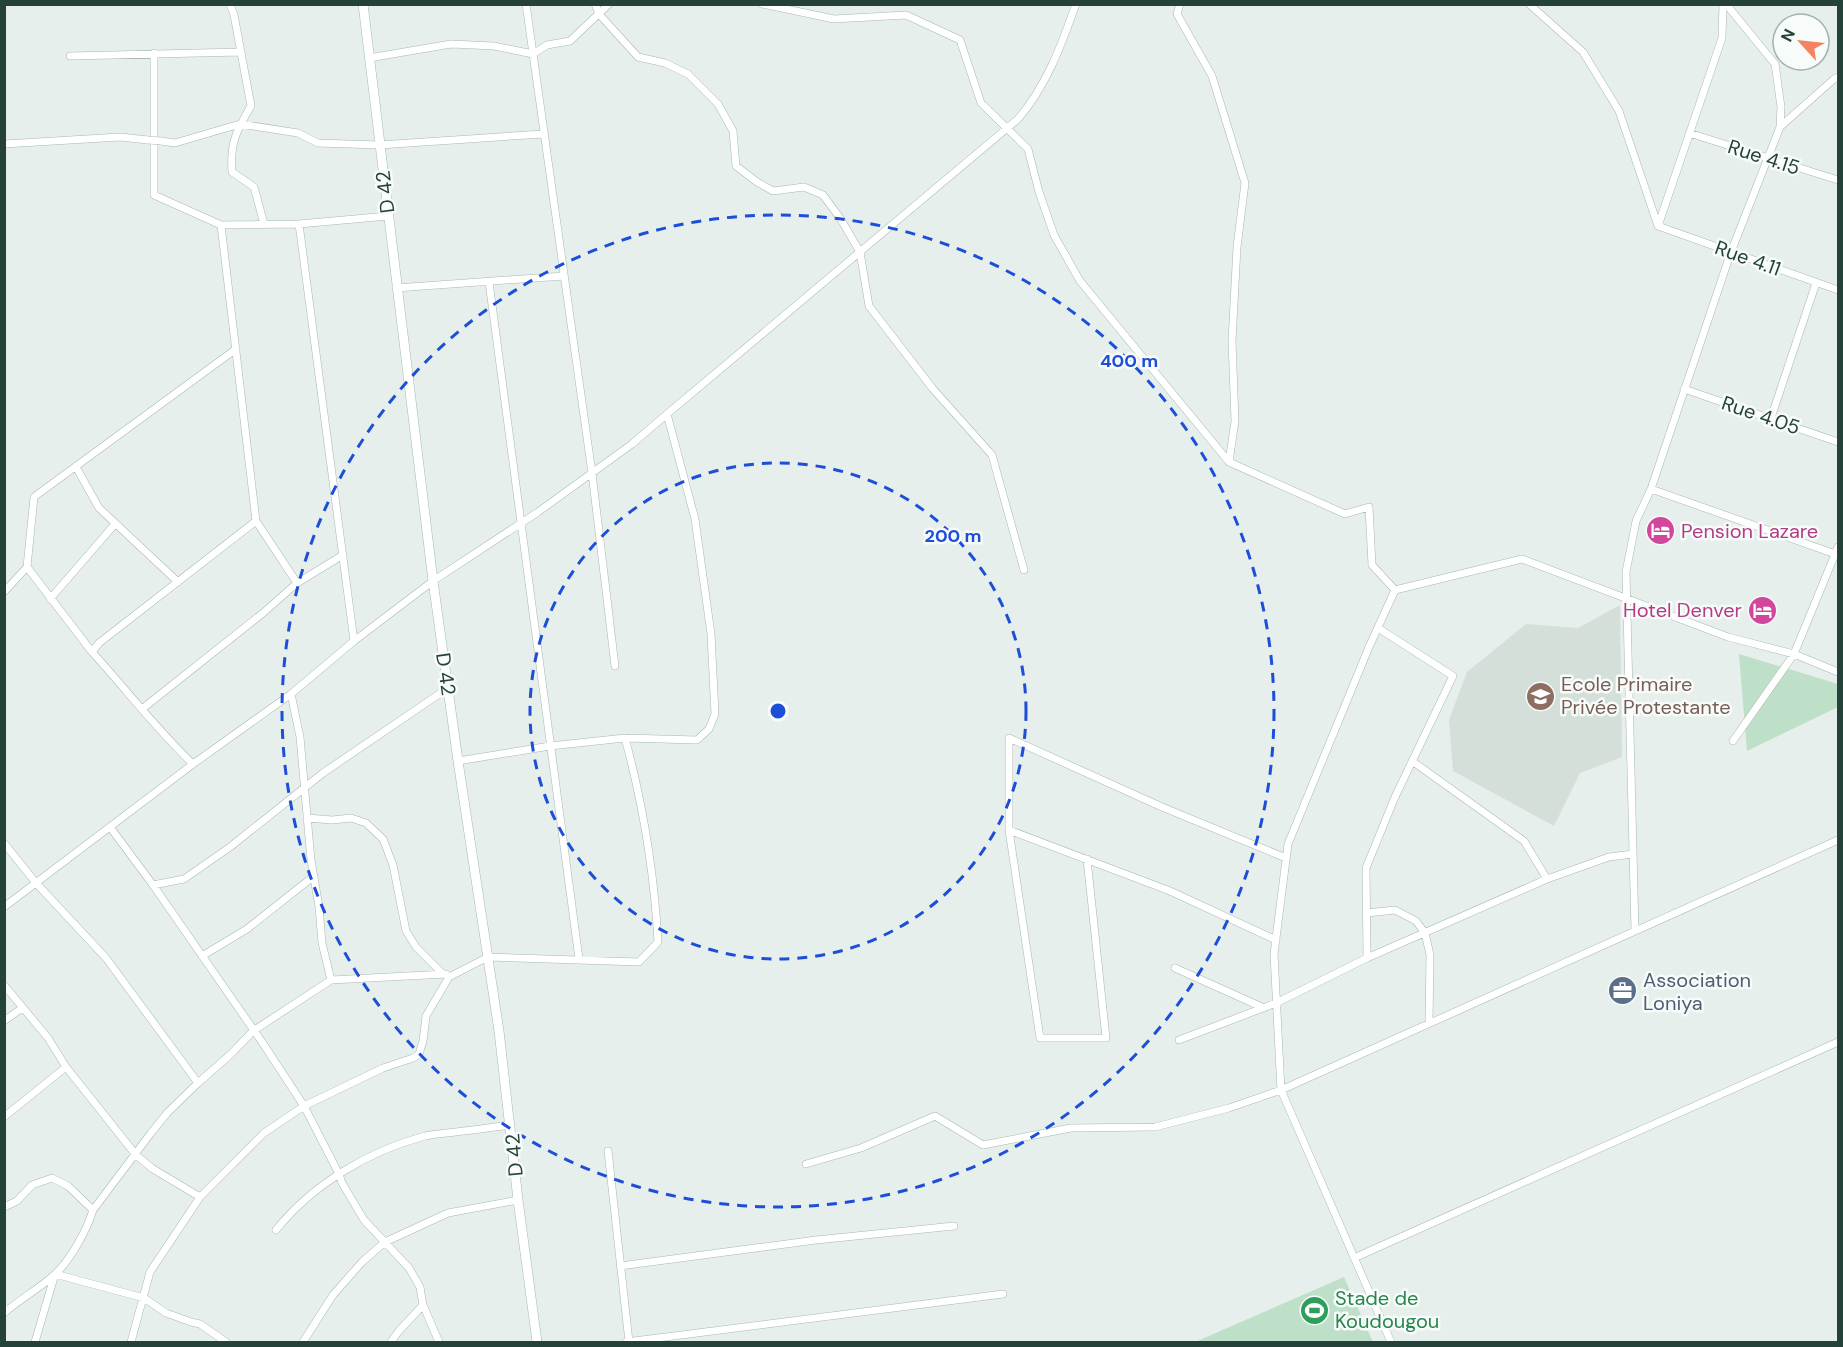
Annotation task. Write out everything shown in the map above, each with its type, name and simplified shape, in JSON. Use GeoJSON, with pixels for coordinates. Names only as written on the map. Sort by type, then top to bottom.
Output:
{"type":"FeatureCollection","features":[{"type":"Feature","properties":{"kind":"street"},"geometry":{"type":"LineString","coordinates":[[230,4],[251,106],[240,124],[231,151],[232,172],[254,187],[264,225]]}},
{"type":"Feature","properties":{"kind":"street","name":"D 42"},"geometry":{"type":"LineString","coordinates":[[363,4],[396,288],[434,581],[511,1125],[518,1200],[537,1342]]}},
{"type":"Feature","properties":{"kind":"street"},"geometry":{"type":"LineString","coordinates":[[526,4],[592,473],[615,666]]}},
{"type":"Feature","properties":{"kind":"street"},"geometry":{"type":"LineString","coordinates":[[595,4],[599,14],[638,57],[665,63],[688,74],[718,104],[733,131],[736,166],[773,191],[804,187],[823,195],[860,252],[869,306],[933,389],[992,455],[1024,570]]}},
{"type":"Feature","properties":{"kind":"street"},"geometry":{"type":"LineString","coordinates":[[369,58],[451,44],[494,46],[533,54],[547,45],[570,41],[609,4]]}},
{"type":"Feature","properties":{"kind":"street"},"geometry":{"type":"LineString","coordinates":[[762,4],[834,19],[906,15],[960,40],[981,104],[1028,149],[1039,192],[1054,235],[1080,281],[1229,462],[1345,514],[1369,507],[1372,565],[1395,590]]}},
{"type":"Feature","properties":{"kind":"street"},"geometry":{"type":"LineString","coordinates":[[906,15],[909,4]]}},
{"type":"Feature","properties":{"kind":"street"},"geometry":{"type":"LineString","coordinates":[[4,907],[193,764],[291,694],[354,641],[434,581],[521,524],[632,444],[860,252],[1007,128],[1031,104],[1052,69],[1076,4]]}},
{"type":"Feature","properties":{"kind":"street"},"geometry":{"type":"LineString","coordinates":[[1180,4],[1177,14],[1212,76],[1245,183],[1237,247],[1232,341],[1235,421],[1229,462]]}},
{"type":"Feature","properties":{"kind":"street"},"geometry":{"type":"LineString","coordinates":[[1529,4],[1584,52],[1619,111],[1658,226]]}},
{"type":"Feature","properties":{"kind":"street"},"geometry":{"type":"LineString","coordinates":[[1658,226],[1722,38],[1724,4]]}},
{"type":"Feature","properties":{"kind":"street"},"geometry":{"type":"LineString","coordinates":[[1635,931],[1626,572],[1636,520],[1651,489],[1731,252],[1780,127],[1781,107],[1775,64],[1724,4]]}},
{"type":"Feature","properties":{"kind":"street"},"geometry":{"type":"LineString","coordinates":[[70,56],[241,52]]}},
{"type":"Feature","properties":{"kind":"street"},"geometry":{"type":"LineString","coordinates":[[154,53],[154,195],[221,225],[299,224],[388,216]]}},
{"type":"Feature","properties":{"kind":"street"},"geometry":{"type":"LineString","coordinates":[[1780,127],[1839,77]]}},
{"type":"Feature","properties":{"kind":"street"},"geometry":{"type":"LineString","coordinates":[[4,144],[120,137],[175,143],[240,124],[298,134],[318,143],[379,145],[543,134]]}},
{"type":"Feature","properties":{"kind":"street","name":"Rue 4.15"},"geometry":{"type":"LineString","coordinates":[[1689,133],[1839,180]]}},
{"type":"Feature","properties":{"kind":"street"},"geometry":{"type":"LineString","coordinates":[[299,224],[354,641]]}},
{"type":"Feature","properties":{"kind":"street"},"geometry":{"type":"LineString","coordinates":[[221,225],[256,521],[297,583]]}},
{"type":"Feature","properties":{"kind":"street","name":"Rue 4.11"},"geometry":{"type":"LineString","coordinates":[[1658,226],[1839,290]]}},
{"type":"Feature","properties":{"kind":"street"},"geometry":{"type":"LineString","coordinates":[[396,288],[564,276]]}},
{"type":"Feature","properties":{"kind":"street"},"geometry":{"type":"LineString","coordinates":[[489,282],[579,959]]}},
{"type":"Feature","properties":{"kind":"street"},"geometry":{"type":"LineString","coordinates":[[1771,418],[1816,283]]}},
{"type":"Feature","properties":{"kind":"street"},"geometry":{"type":"LineString","coordinates":[[4,592],[27,567],[34,497],[236,349]]}},
{"type":"Feature","properties":{"kind":"street","name":"Rue 4.05"},"geometry":{"type":"LineString","coordinates":[[1684,389],[1839,442]]}},
{"type":"Feature","properties":{"kind":"street"},"geometry":{"type":"LineString","coordinates":[[458,761],[550,746],[625,738],[697,740],[709,729],[715,714],[711,634],[695,519],[667,414]]}},
{"type":"Feature","properties":{"kind":"street"},"geometry":{"type":"LineString","coordinates":[[76,467],[99,508],[178,582]]}},
{"type":"Feature","properties":{"kind":"street"},"geometry":{"type":"LineString","coordinates":[[1651,489],[1838,552],[1794,654],[1733,741]]}},
{"type":"Feature","properties":{"kind":"street"},"geometry":{"type":"LineString","coordinates":[[92,652],[99,643],[256,521]]}},
{"type":"Feature","properties":{"kind":"street"},"geometry":{"type":"LineString","coordinates":[[50,599],[116,524]]}},
{"type":"Feature","properties":{"kind":"street"},"geometry":{"type":"LineString","coordinates":[[142,709],[263,613],[297,583],[343,555]]}},
{"type":"Feature","properties":{"kind":"street"},"geometry":{"type":"LineString","coordinates":[[1395,590],[1522,559],[1728,637],[1794,654],[1839,672]]}},
{"type":"Feature","properties":{"kind":"street"},"geometry":{"type":"LineString","coordinates":[[27,567],[92,652],[166,738],[193,764]]}},
{"type":"Feature","properties":{"kind":"street"},"geometry":{"type":"LineString","coordinates":[[1391,1342],[1281,1090],[1274,954],[1288,844],[1395,590]]}},
{"type":"Feature","properties":{"kind":"street"},"geometry":{"type":"LineString","coordinates":[[1367,958],[1366,868],[1395,797],[1453,676],[1378,628]]}},
{"type":"Feature","properties":{"kind":"street"},"geometry":{"type":"LineString","coordinates":[[153,885],[184,879],[230,847],[304,788],[448,687]]}},
{"type":"Feature","properties":{"kind":"street"},"geometry":{"type":"LineString","coordinates":[[291,694],[300,736],[322,944],[331,980]]}},
{"type":"Feature","properties":{"kind":"street"},"geometry":{"type":"LineString","coordinates":[[131,1342],[150,1272],[200,1197],[264,1133],[304,1106],[383,1068],[419,1054],[426,1016],[447,980],[456,973],[488,957],[639,962],[658,942],[654,874],[648,835],[625,738]]}},
{"type":"Feature","properties":{"kind":"street"},"geometry":{"type":"LineString","coordinates":[[1087,859],[1106,1038],[1040,1038],[1009,830],[1009,738],[1162,807],[1286,858]]}},
{"type":"Feature","properties":{"kind":"street"},"geometry":{"type":"LineString","coordinates":[[1412,761],[1524,841],[1547,879]]}},
{"type":"Feature","properties":{"kind":"street"},"geometry":{"type":"LineString","coordinates":[[307,818],[332,820],[351,818],[366,823],[382,839],[393,866],[406,931],[416,946],[443,974]]}},
{"type":"Feature","properties":{"kind":"street"},"geometry":{"type":"LineString","coordinates":[[110,827],[153,885],[304,1106],[342,1184],[364,1220],[408,1268],[420,1287],[423,1305],[439,1342]]}},
{"type":"Feature","properties":{"kind":"street"},"geometry":{"type":"LineString","coordinates":[[1009,830],[1170,891],[1276,940]]}},
{"type":"Feature","properties":{"kind":"street"},"geometry":{"type":"LineString","coordinates":[[806,1164],[861,1148],[935,1116],[983,1145],[1071,1128],[1155,1127],[1229,1108],[1281,1090],[1839,840]]}},
{"type":"Feature","properties":{"kind":"street"},"geometry":{"type":"LineString","coordinates":[[4,843],[36,883],[106,958],[198,1083]]}},
{"type":"Feature","properties":{"kind":"street"},"geometry":{"type":"LineString","coordinates":[[1179,1040],[1276,1003],[1367,958],[1547,879],[1609,857],[1633,854]]}},
{"type":"Feature","properties":{"kind":"street"},"geometry":{"type":"LineString","coordinates":[[202,956],[247,929],[314,876]]}},
{"type":"Feature","properties":{"kind":"street"},"geometry":{"type":"LineString","coordinates":[[1367,913],[1395,910],[1416,921],[1425,933],[1430,955],[1429,1023]]}},
{"type":"Feature","properties":{"kind":"street"},"geometry":{"type":"LineString","coordinates":[[1175,968],[1264,1008]]}},
{"type":"Feature","properties":{"kind":"street"},"geometry":{"type":"LineString","coordinates":[[4,1313],[55,1274],[66,1262],[89,1224],[93,1210],[168,1112],[253,1031],[331,980],[456,973]]}},
{"type":"Feature","properties":{"kind":"street"},"geometry":{"type":"LineString","coordinates":[[4,985],[48,1038],[66,1067],[136,1155],[153,1169],[200,1197]]}},
{"type":"Feature","properties":{"kind":"street"},"geometry":{"type":"LineString","coordinates":[[4,1021],[22,1008]]}},
{"type":"Feature","properties":{"kind":"street"},"geometry":{"type":"LineString","coordinates":[[1354,1258],[1839,1042]]}},
{"type":"Feature","properties":{"kind":"street"},"geometry":{"type":"LineString","coordinates":[[4,1117],[66,1067]]}},
{"type":"Feature","properties":{"kind":"street"},"geometry":{"type":"LineString","coordinates":[[276,1230],[289,1213],[339,1174],[385,1150],[426,1136],[511,1125]]}},
{"type":"Feature","properties":{"kind":"street"},"geometry":{"type":"LineString","coordinates":[[608,1151],[628,1342],[1003,1294]]}},
{"type":"Feature","properties":{"kind":"street"},"geometry":{"type":"LineString","coordinates":[[4,1208],[17,1201],[32,1185],[52,1178],[68,1186],[93,1210]]}},
{"type":"Feature","properties":{"kind":"street"},"geometry":{"type":"LineString","coordinates":[[303,1342],[333,1295],[362,1262],[385,1242],[448,1213],[518,1200]]}},
{"type":"Feature","properties":{"kind":"street"},"geometry":{"type":"LineString","coordinates":[[620,1266],[816,1240],[954,1226]]}},
{"type":"Feature","properties":{"kind":"street"},"geometry":{"type":"LineString","coordinates":[[55,1274],[144,1298],[166,1313],[200,1324],[226,1342]]}},
{"type":"Feature","properties":{"kind":"street"},"geometry":{"type":"LineString","coordinates":[[35,1342],[55,1274]]}},
{"type":"Feature","properties":{"kind":"street"},"geometry":{"type":"LineString","coordinates":[[391,1342],[423,1305]]}},
{"type":"Feature","properties":{"kind":"shaded area","name":"Ecole Primaire Privée Protestante"},"geometry":{"type":"Polygon","coordinates":[[[1620,605],[1622,757],[1580,773],[1554,826],[1453,771],[1449,720],[1467,672],[1526,624],[1578,628],[1620,605]]]}},
{"type":"Feature","properties":{"kind":"green space"},"geometry":{"type":"Polygon","coordinates":[[[1739,654],[1838,684],[1838,707],[1747,751],[1739,654]]]}},
{"type":"Feature","properties":{"kind":"green space","name":"Stade de Koudougou"},"geometry":{"type":"Polygon","coordinates":[[[1344,1277],[1373,1342],[1195,1342],[1344,1277]]]}},
{"type":"Feature","properties":{"kind":"place","name":"Pension Lazare"},"geometry":{"type":"Point","coordinates":[1660,531]}},
{"type":"Feature","properties":{"kind":"place","name":"Hotel Denver"},"geometry":{"type":"Point","coordinates":[1763,610]}},
{"type":"Feature","properties":{"kind":"place","name":"Ecole Primaire Privée Protestante"},"geometry":{"type":"Point","coordinates":[1540,696]}},
{"type":"Feature","properties":{"kind":"place","name":"Association Loniya"},"geometry":{"type":"Point","coordinates":[1622,991]}},
{"type":"Feature","properties":{"kind":"place","name":"Stade de Koudougou"},"geometry":{"type":"Point","coordinates":[1314,1310]}}]}
